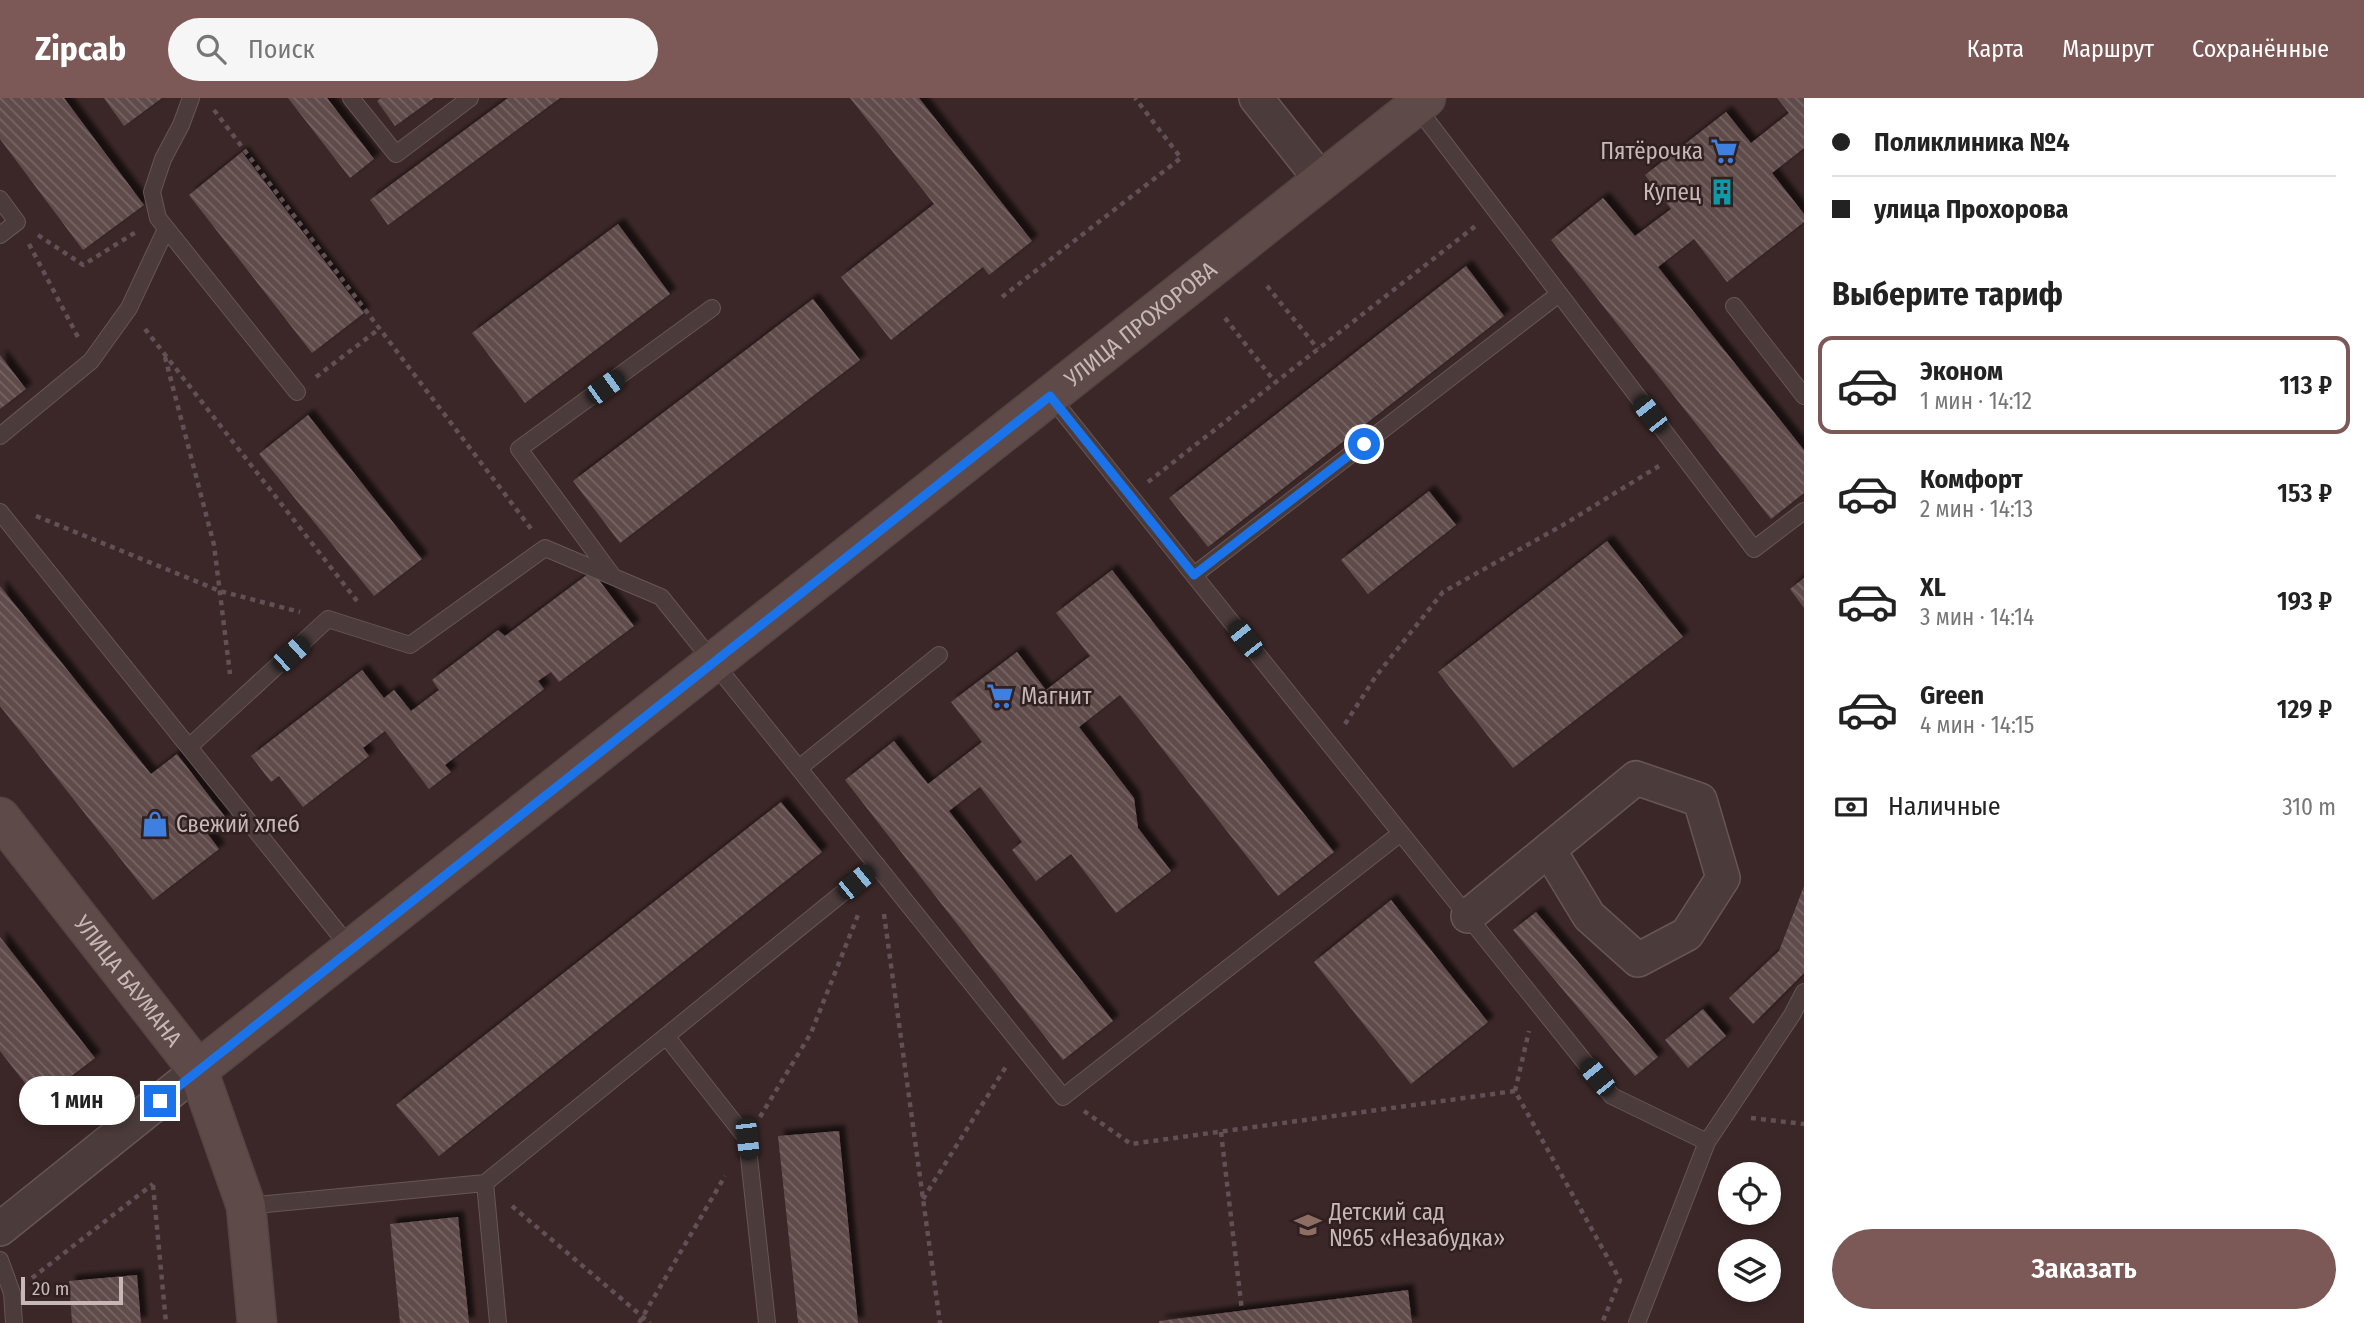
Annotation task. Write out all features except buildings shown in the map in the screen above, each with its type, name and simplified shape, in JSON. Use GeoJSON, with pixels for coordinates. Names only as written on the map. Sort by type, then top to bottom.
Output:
{"type":"FeatureCollection","features":[{"type":"Feature","properties":{"kind":"street"},"geometry":{"type":"LineString","coordinates":[[1256,98],[1322,181]]}},
{"type":"Feature","properties":{"kind":"street","name":"УЛИЦА ПРОХОРОВА"},"geometry":{"type":"LineString","coordinates":[[0,1229],[1421,102]]}},
{"type":"Feature","properties":{"kind":"street"},"geometry":{"type":"LineString","coordinates":[[1468,916],[1636,778],[1700,800],[1723,878],[1687,934],[1638,960],[1589,916],[1549,850]]}},
{"type":"Feature","properties":{"kind":"street","name":"УЛИЦА БАУМАНА"},"geometry":{"type":"LineString","coordinates":[[0,817],[198,1070],[246,1206],[257,1323]]}},
{"type":"Feature","properties":{"kind":"lane"},"geometry":{"type":"LineString","coordinates":[[191,98],[181,125],[163,159],[152,192],[162,224],[296,393]]}},
{"type":"Feature","properties":{"kind":"lane"},"geometry":{"type":"LineString","coordinates":[[351,98],[396,154],[470,98]]}},
{"type":"Feature","properties":{"kind":"lane"},"geometry":{"type":"LineString","coordinates":[[1421,102],[1495,210],[1754,549],[1804,511]]}},
{"type":"Feature","properties":{"kind":"lane"},"geometry":{"type":"LineString","coordinates":[[0,199],[17,222],[0,235]]}},
{"type":"Feature","properties":{"kind":"lane"},"geometry":{"type":"LineString","coordinates":[[0,436],[91,361],[129,308],[162,224]]}},
{"type":"Feature","properties":{"kind":"lane"},"geometry":{"type":"LineString","coordinates":[[1194,575],[1559,295]]}},
{"type":"Feature","properties":{"kind":"lane"},"geometry":{"type":"LineString","coordinates":[[1734,306],[1804,396]]}},
{"type":"Feature","properties":{"kind":"lane"},"geometry":{"type":"LineString","coordinates":[[614,577],[519,449],[712,308]]}},
{"type":"Feature","properties":{"kind":"lane"},"geometry":{"type":"LineString","coordinates":[[1050,396],[1612,1096],[1707,1142]]}},
{"type":"Feature","properties":{"kind":"lane"},"geometry":{"type":"LineString","coordinates":[[0,512],[351,949]]}},
{"type":"Feature","properties":{"kind":"lane"},"geometry":{"type":"LineString","coordinates":[[189,747],[328,619],[410,645],[545,548],[661,597],[1063,1097],[1401,833]]}},
{"type":"Feature","properties":{"kind":"lane"},"geometry":{"type":"LineString","coordinates":[[799,768],[939,655]]}},
{"type":"Feature","properties":{"kind":"lane"},"geometry":{"type":"LineString","coordinates":[[246,1206],[485,1183],[877,865]]}},
{"type":"Feature","properties":{"kind":"lane"},"geometry":{"type":"LineString","coordinates":[[1637,1323],[1707,1142],[1792,1015],[1804,992]]}},
{"type":"Feature","properties":{"kind":"lane"},"geometry":{"type":"LineString","coordinates":[[666,1036],[747,1139],[767,1323]]}},
{"type":"Feature","properties":{"kind":"lane"},"geometry":{"type":"LineString","coordinates":[[485,1183],[498,1323]]}},
{"type":"Feature","properties":{"kind":"lane"},"geometry":{"type":"LineString","coordinates":[[0,1260],[12,1293],[15,1323]]}},
{"type":"Feature","properties":{"kind":"path"},"geometry":{"type":"LineString","coordinates":[[1002,297],[1181,158],[1135,98]]}},
{"type":"Feature","properties":{"kind":"path"},"geometry":{"type":"LineString","coordinates":[[214,109],[545,548]]}},
{"type":"Feature","properties":{"kind":"path"},"geometry":{"type":"LineString","coordinates":[[1130,496],[1495,210]]}},
{"type":"Feature","properties":{"kind":"path"},"geometry":{"type":"LineString","coordinates":[[17,222],[83,265],[162,224]]}},
{"type":"Feature","properties":{"kind":"path"},"geometry":{"type":"LineString","coordinates":[[17,222],[91,361]]}},
{"type":"Feature","properties":{"kind":"path"},"geometry":{"type":"LineString","coordinates":[[1267,286],[1318,349]]}},
{"type":"Feature","properties":{"kind":"path"},"geometry":{"type":"LineString","coordinates":[[129,308],[386,637]]}},
{"type":"Feature","properties":{"kind":"path"},"geometry":{"type":"LineString","coordinates":[[1225,318],[1275,382]]}},
{"type":"Feature","properties":{"kind":"path"},"geometry":{"type":"LineString","coordinates":[[296,393],[379,329]]}},
{"type":"Feature","properties":{"kind":"path"},"geometry":{"type":"LineString","coordinates":[[164,353],[214,545],[234,705]]}},
{"type":"Feature","properties":{"kind":"path"},"geometry":{"type":"LineString","coordinates":[[1331,745],[1376,676],[1443,592],[1563,525],[1681,453]]}},
{"type":"Feature","properties":{"kind":"path"},"geometry":{"type":"LineString","coordinates":[[26,512],[220,591],[328,619]]}},
{"type":"Feature","properties":{"kind":"path"},"geometry":{"type":"LineString","coordinates":[[639,1323],[811,1033],[877,865]]}},
{"type":"Feature","properties":{"kind":"path"},"geometry":{"type":"LineString","coordinates":[[877,865],[940,1323]]}},
{"type":"Feature","properties":{"kind":"path"},"geometry":{"type":"LineString","coordinates":[[1536,1001],[1515,1091],[1620,1280],[1602,1323]]}},
{"type":"Feature","properties":{"kind":"path"},"geometry":{"type":"LineString","coordinates":[[923,1199],[1021,1044]]}},
{"type":"Feature","properties":{"kind":"path"},"geometry":{"type":"LineString","coordinates":[[1063,1097],[1131,1144],[1515,1091]]}},
{"type":"Feature","properties":{"kind":"path"},"geometry":{"type":"LineString","coordinates":[[1726,1115],[1804,1124]]}},
{"type":"Feature","properties":{"kind":"path"},"geometry":{"type":"LineString","coordinates":[[1221,1132],[1242,1311]]}},
{"type":"Feature","properties":{"kind":"path"},"geometry":{"type":"LineString","coordinates":[[485,1183],[650,1323]]}},
{"type":"Feature","properties":{"kind":"path"},"geometry":{"type":"LineString","coordinates":[[12,1293],[153,1184],[166,1323]]}},
{"type":"Feature","properties":{"kind":"place","name":"Пятёрочка"},"geometry":{"type":"Point","coordinates":[1724,151]}},
{"type":"Feature","properties":{"kind":"place","name":"Купец"},"geometry":{"type":"Point","coordinates":[1722,192]}},
{"type":"Feature","properties":{"kind":"place","name":"Магнит"},"geometry":{"type":"Point","coordinates":[1000,696]}},
{"type":"Feature","properties":{"kind":"place","name":"Свежий хлеб"},"geometry":{"type":"Point","coordinates":[155,824]}},
{"type":"Feature","properties":{"kind":"place","name":"Детский сад №65 «Незабудка»"},"geometry":{"type":"Point","coordinates":[1308,1225]}},
{"type":"Feature","properties":{"kind":"route"},"geometry":{"type":"LineString","coordinates":[[160,1101],[1050,396],[1194,575],[1364,444]]}}]}
